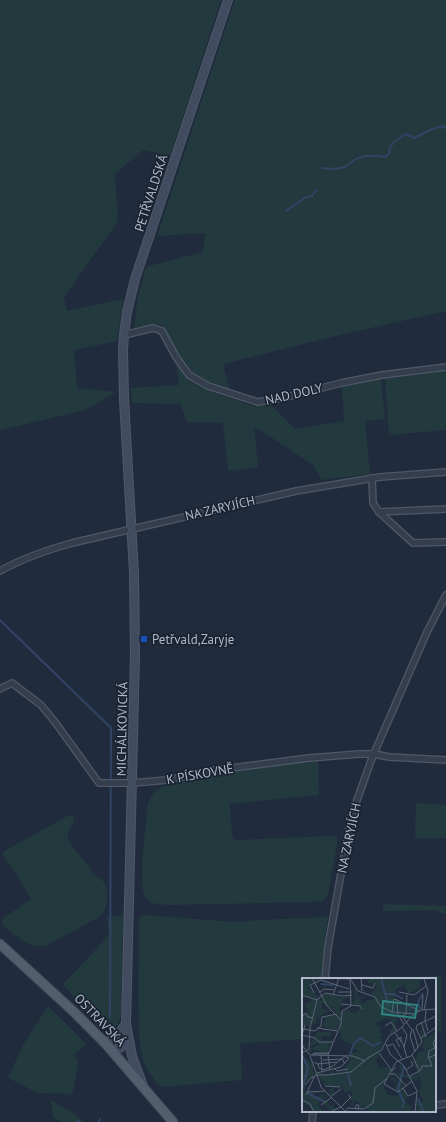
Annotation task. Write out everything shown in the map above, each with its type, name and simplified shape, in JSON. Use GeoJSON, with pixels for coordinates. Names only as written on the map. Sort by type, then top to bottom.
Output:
{"type":"FeatureCollection","features":[{"type":"Feature","properties":{"kind":"main road","name":"OSTRAVSKÁ"},"geometry":{"type":"LineString","coordinates":[[0,944],[73,1011],[108,1047],[174,1122]]}},
{"type":"Feature","properties":{"kind":"street","name":"PETŘVALDSKÁ"},"geometry":{"type":"LineString","coordinates":[[124,399],[124,334],[127,312],[135,279],[228,0]]}},
{"type":"Feature","properties":{"kind":"street","name":"NAD DOLY"},"geometry":{"type":"LineString","coordinates":[[124,334],[153,328],[162,331],[176,357],[189,375],[208,386],[258,402],[283,398],[341,383],[382,375],[446,367]]}},
{"type":"Feature","properties":{"kind":"street","name":"MICHÁLKOVICKÁ"},"geometry":{"type":"LineString","coordinates":[[124,399],[132,528],[136,654],[126,1024],[134,1065],[144,1088]]}},
{"type":"Feature","properties":{"kind":"street","name":"NA ZARYJÍCH"},"geometry":{"type":"LineString","coordinates":[[0,571],[12,564],[41,552],[72,543],[296,491],[372,478],[446,472]]}},
{"type":"Feature","properties":{"kind":"street"},"geometry":{"type":"LineString","coordinates":[[372,478],[373,503],[379,512],[413,543],[446,542]]}},
{"type":"Feature","properties":{"kind":"street"},"geometry":{"type":"LineString","coordinates":[[379,512],[446,509]]}},
{"type":"Feature","properties":{"kind":"street","name":"NA ZARYJÍCH"},"geometry":{"type":"LineString","coordinates":[[325,978],[328,947],[350,817],[374,754],[427,632],[446,595]]}},
{"type":"Feature","properties":{"kind":"street","name":"K PÍSKOVNĚ"},"geometry":{"type":"LineString","coordinates":[[0,689],[12,684],[41,705],[99,783],[133,783],[167,780],[215,770],[309,758],[359,754],[446,760]]}},
{"type":"Feature","properties":{"kind":"street"},"geometry":{"type":"LineString","coordinates":[[108,1047],[126,1024]]}},
{"type":"Feature","properties":{"kind":"street"},"geometry":{"type":"LineString","coordinates":[[108,1047],[120,1048],[128,1040]]}},
{"type":"Feature","properties":{"kind":"street"},"geometry":{"type":"LineString","coordinates":[[436,1105],[446,1104]]}},
{"type":"Feature","properties":{"kind":"street"},"geometry":{"type":"LineString","coordinates":[[312,1122],[313,1112]]}},
{"type":"Feature","properties":{"kind":"green space"},"geometry":{"type":"Polygon","coordinates":[[[0,0],[221,0],[170,156],[143,150],[115,174],[118,221],[64,297],[67,311],[123,299],[117,341],[74,350],[77,388],[116,392],[85,410],[0,430],[0,0]]]}},
{"type":"Feature","properties":{"kind":"green space"},"geometry":{"type":"Polygon","coordinates":[[[235,0],[446,0],[446,311],[335,336],[223,364],[230,391],[195,376],[181,359],[161,324],[134,328],[138,297],[146,267],[203,252],[205,233],[157,236],[235,0]]]}},
{"type":"Feature","properties":{"kind":"green space"},"geometry":{"type":"Polygon","coordinates":[[[176,363],[186,377],[200,387],[253,406],[271,405],[295,429],[344,421],[342,387],[381,379],[385,419],[365,421],[370,474],[322,480],[313,465],[254,426],[258,467],[228,471],[223,423],[187,422],[180,404],[132,403],[131,388],[179,385],[176,363]]]}},
{"type":"Feature","properties":{"kind":"green space"},"geometry":{"type":"Polygon","coordinates":[[[446,371],[446,430],[389,435],[385,379],[446,371]]]}},
{"type":"Feature","properties":{"kind":"green space"},"geometry":{"type":"Polygon","coordinates":[[[318,760],[319,795],[228,804],[230,807],[232,837],[235,840],[337,837],[328,894],[324,900],[312,902],[167,905],[151,903],[146,898],[143,891],[142,860],[148,803],[154,792],[161,787],[226,772],[318,760]]]}},
{"type":"Feature","properties":{"kind":"green space"},"geometry":{"type":"Polygon","coordinates":[[[416,803],[446,805],[446,838],[417,839],[415,837],[416,803]]]}},
{"type":"Feature","properties":{"kind":"green space"},"geometry":{"type":"Polygon","coordinates":[[[69,815],[73,817],[74,821],[67,836],[71,845],[92,873],[103,881],[107,889],[107,904],[101,916],[47,945],[33,946],[14,935],[1,922],[5,917],[31,899],[3,855],[3,852],[69,815]]]}},
{"type":"Feature","properties":{"kind":"green space"},"geometry":{"type":"Polygon","coordinates":[[[383,904],[446,906],[446,914],[439,914],[438,910],[383,911],[383,904]]]}},
{"type":"Feature","properties":{"kind":"green space"},"geometry":{"type":"Polygon","coordinates":[[[123,915],[121,1015],[118,1025],[113,1028],[104,1029],[96,1024],[63,984],[109,934],[107,917],[123,915]]]}},
{"type":"Feature","properties":{"kind":"green space"},"geometry":{"type":"Polygon","coordinates":[[[144,915],[235,922],[328,917],[321,978],[302,978],[302,1039],[240,1044],[241,1080],[161,1087],[152,1077],[145,1065],[140,1041],[138,992],[139,919],[144,915]]]}},
{"type":"Feature","properties":{"kind":"green space"},"geometry":{"type":"Polygon","coordinates":[[[441,976],[441,1031],[436,1032],[436,978],[412,978],[441,976]]]}},
{"type":"Feature","properties":{"kind":"green space"},"geometry":{"type":"Polygon","coordinates":[[[48,1006],[86,1044],[75,1054],[78,1066],[72,1094],[37,1093],[9,1078],[22,1047],[48,1006]]]}},
{"type":"Feature","properties":{"kind":"green space"},"geometry":{"type":"Polygon","coordinates":[[[51,1100],[76,1115],[84,1122],[62,1122],[53,1117],[51,1100]]]}},
{"type":"Feature","properties":{"kind":"waterway"},"geometry":{"type":"LineString","coordinates":[[322,168],[341,168],[347,166],[354,160],[365,156],[385,157],[389,154],[390,147],[394,142],[406,134],[414,138],[432,129],[443,126],[446,129]]}},
{"type":"Feature","properties":{"kind":"waterway"},"geometry":{"type":"LineString","coordinates":[[286,211],[306,197],[312,196],[316,190]]}},
{"type":"Feature","properties":{"kind":"waterway"},"geometry":{"type":"LineString","coordinates":[[0,620],[111,728],[110,1017]]}},
{"type":"Feature","properties":{"kind":"place","name":"Petřvald,Zaryje"},"geometry":{"type":"Point","coordinates":[144,639]}}]}
